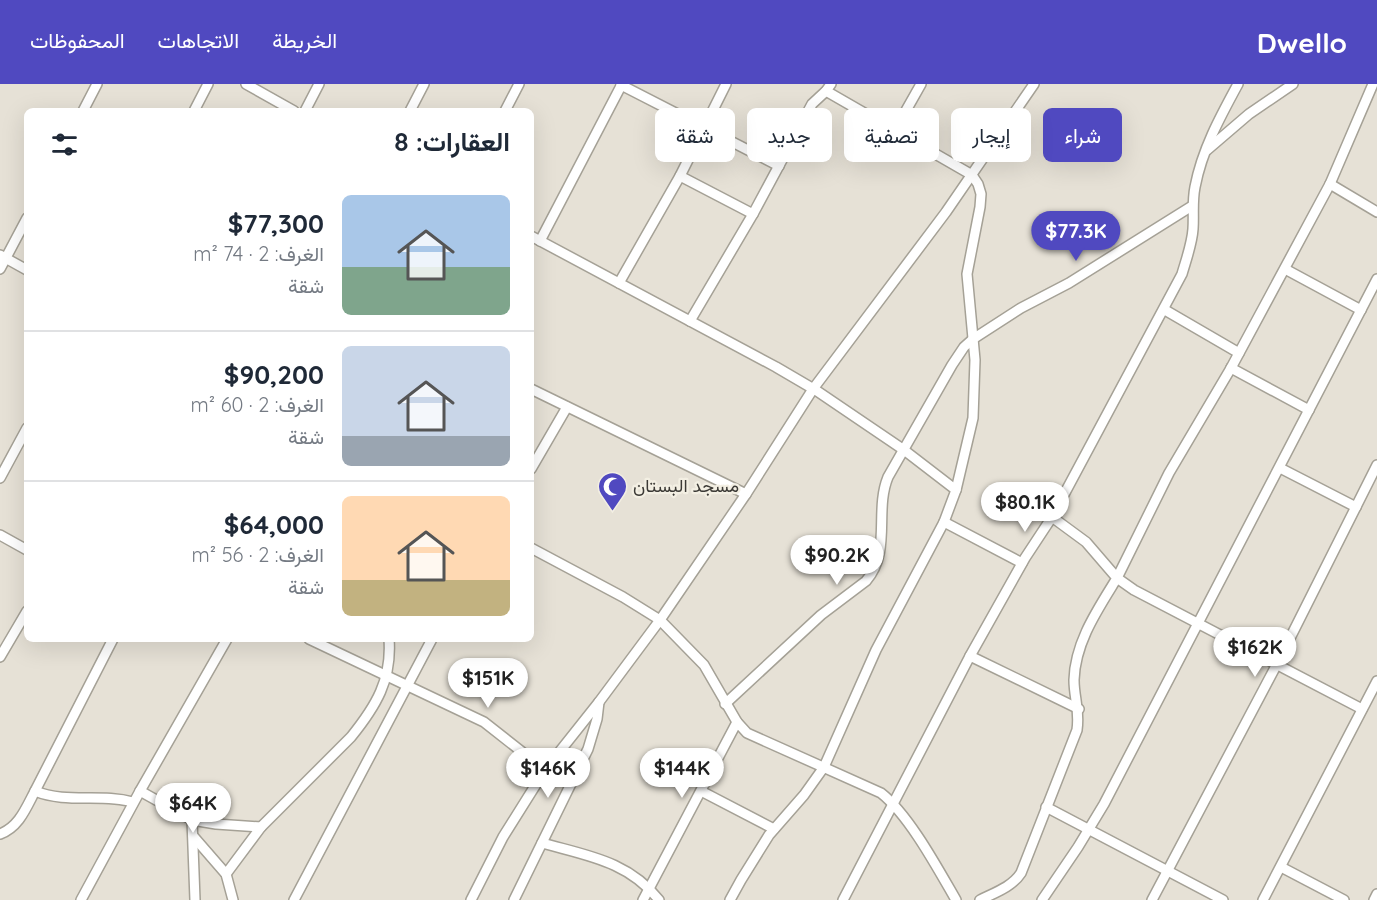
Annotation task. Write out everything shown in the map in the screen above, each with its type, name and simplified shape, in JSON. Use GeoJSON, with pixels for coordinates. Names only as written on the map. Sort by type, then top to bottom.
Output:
{"type":"FeatureCollection","features":[{"type":"Feature","properties":{"kind":"street"},"geometry":{"type":"LineString","coordinates":[[85,108],[97,84]]}},
{"type":"Feature","properties":{"kind":"street"},"geometry":{"type":"LineString","coordinates":[[196,108],[208,84]]}},
{"type":"Feature","properties":{"kind":"street"},"geometry":{"type":"LineString","coordinates":[[246,84],[288,108]]}},
{"type":"Feature","properties":{"kind":"street"},"geometry":{"type":"LineString","coordinates":[[307,108],[319,84]]}},
{"type":"Feature","properties":{"kind":"street"},"geometry":{"type":"LineString","coordinates":[[412,108],[424,84]]}},
{"type":"Feature","properties":{"kind":"street"},"geometry":{"type":"LineString","coordinates":[[507,108],[519,84]]}},
{"type":"Feature","properties":{"kind":"street"},"geometry":{"type":"LineString","coordinates":[[713,108],[726,84]]}},
{"type":"Feature","properties":{"kind":"street"},"geometry":{"type":"LineString","coordinates":[[907,108],[921,84]]}},
{"type":"Feature","properties":{"kind":"street"},"geometry":{"type":"LineString","coordinates":[[471,900],[503,837],[545,770],[660,620],[746,494],[813,389],[909,262],[1034,84]]}},
{"type":"Feature","properties":{"kind":"street"},"geometry":{"type":"LineString","coordinates":[[843,900],[895,804],[970,656],[1022,563],[1052,517],[1165,310],[1182,274],[1187,257],[1193,229],[1192,206],[1198,170],[1238,84]]}},
{"type":"Feature","properties":{"kind":"street"},"geometry":{"type":"LineString","coordinates":[[1204,153],[1249,114],[1293,84]]}},
{"type":"Feature","properties":{"kind":"street"},"geometry":{"type":"LineString","coordinates":[[980,900],[1019,877],[1077,730],[1079,709],[1074,681],[1081,644],[1095,613],[1117,578],[1169,473],[1231,368],[1330,184],[1373,84]]}},
{"type":"Feature","properties":{"kind":"street"},"geometry":{"type":"LineString","coordinates":[[665,108],[622,85],[535,239],[813,389],[904,450],[956,490]]}},
{"type":"Feature","properties":{"kind":"street"},"geometry":{"type":"LineString","coordinates":[[690,321],[753,214],[814,101],[828,88],[860,108]]}},
{"type":"Feature","properties":{"kind":"street"},"geometry":{"type":"LineString","coordinates":[[735,144],[778,166]]}},
{"type":"Feature","properties":{"kind":"street"},"geometry":{"type":"LineString","coordinates":[[730,900],[756,854],[824,767],[876,650],[944,522],[956,490],[973,418],[975,360],[967,274],[981,194],[972,175],[939,156]]}},
{"type":"Feature","properties":{"kind":"street"},"geometry":{"type":"LineString","coordinates":[[619,283],[687,162]]}},
{"type":"Feature","properties":{"kind":"street"},"geometry":{"type":"LineString","coordinates":[[680,176],[753,214]]}},
{"type":"Feature","properties":{"kind":"street"},"geometry":{"type":"LineString","coordinates":[[1330,184],[1377,212]]}},
{"type":"Feature","properties":{"kind":"street"},"geometry":{"type":"LineString","coordinates":[[725,704],[821,615],[871,575],[878,563],[881,548],[883,492],[888,477],[964,347],[1021,308],[1068,283],[1192,206]]}},
{"type":"Feature","properties":{"kind":"street"},"geometry":{"type":"LineString","coordinates":[[0,269],[3,256],[24,223]]}},
{"type":"Feature","properties":{"kind":"street"},"geometry":{"type":"LineString","coordinates":[[3,256],[24,268]]}},
{"type":"Feature","properties":{"kind":"street"},"geometry":{"type":"LineString","coordinates":[[1285,269],[1361,309]]}},
{"type":"Feature","properties":{"kind":"street"},"geometry":{"type":"LineString","coordinates":[[1042,900],[1090,828],[1377,279]]}},
{"type":"Feature","properties":{"kind":"street"},"geometry":{"type":"LineString","coordinates":[[1165,310],[1239,353]]}},
{"type":"Feature","properties":{"kind":"street"},"geometry":{"type":"LineString","coordinates":[[1231,368],[1309,410]]}},
{"type":"Feature","properties":{"kind":"street"},"geometry":{"type":"LineString","coordinates":[[534,390],[746,494]]}},
{"type":"Feature","properties":{"kind":"street"},"geometry":{"type":"LineString","coordinates":[[534,464],[567,407]]}},
{"type":"Feature","properties":{"kind":"street"},"geometry":{"type":"LineString","coordinates":[[0,478],[24,437]]}},
{"type":"Feature","properties":{"kind":"street"},"geometry":{"type":"LineString","coordinates":[[1152,900],[1277,664],[1377,465]]}},
{"type":"Feature","properties":{"kind":"street"},"geometry":{"type":"LineString","coordinates":[[1280,468],[1356,507]]}},
{"type":"Feature","properties":{"kind":"street"},"geometry":{"type":"LineString","coordinates":[[1052,517],[1086,542],[1117,578],[1134,590],[1362,709]]}},
{"type":"Feature","properties":{"kind":"street"},"geometry":{"type":"LineString","coordinates":[[944,522],[1022,563]]}},
{"type":"Feature","properties":{"kind":"street"},"geometry":{"type":"LineString","coordinates":[[0,535],[24,548]]}},
{"type":"Feature","properties":{"kind":"street"},"geometry":{"type":"LineString","coordinates":[[534,550],[623,597],[660,620],[704,666],[736,722],[747,733],[881,793],[895,804],[956,900]]}},
{"type":"Feature","properties":{"kind":"street"},"geometry":{"type":"LineString","coordinates":[[0,657],[24,616]]}},
{"type":"Feature","properties":{"kind":"street"},"geometry":{"type":"LineString","coordinates":[[0,834],[21,819],[111,642]]}},
{"type":"Feature","properties":{"kind":"street"},"geometry":{"type":"LineString","coordinates":[[81,900],[133,802],[225,642]]}},
{"type":"Feature","properties":{"kind":"street"},"geometry":{"type":"LineString","coordinates":[[316,642],[407,684],[492,727],[545,770]]}},
{"type":"Feature","properties":{"kind":"street"},"geometry":{"type":"LineString","coordinates":[[226,874],[261,827],[351,737],[372,708],[387,675],[391,656],[389,642]]}},
{"type":"Feature","properties":{"kind":"street"},"geometry":{"type":"LineString","coordinates":[[294,900],[430,642]]}},
{"type":"Feature","properties":{"kind":"street"},"geometry":{"type":"LineString","coordinates":[[970,656],[1079,709]]}},
{"type":"Feature","properties":{"kind":"street"},"geometry":{"type":"LineString","coordinates":[[1263,900],[1377,681]]}},
{"type":"Feature","properties":{"kind":"street"},"geometry":{"type":"LineString","coordinates":[[514,900],[588,749],[599,702]]}},
{"type":"Feature","properties":{"kind":"street"},"geometry":{"type":"LineString","coordinates":[[643,900],[736,722]]}},
{"type":"Feature","properties":{"kind":"street"},"geometry":{"type":"LineString","coordinates":[[35,791],[49,797],[110,798],[133,802]]}},
{"type":"Feature","properties":{"kind":"street"},"geometry":{"type":"LineString","coordinates":[[140,791],[192,820],[261,827]]}},
{"type":"Feature","properties":{"kind":"street"},"geometry":{"type":"LineString","coordinates":[[701,791],[774,829]]}},
{"type":"Feature","properties":{"kind":"street"},"geometry":{"type":"LineString","coordinates":[[1046,807],[1090,828],[1223,900]]}},
{"type":"Feature","properties":{"kind":"street"},"geometry":{"type":"LineString","coordinates":[[192,820],[195,900]]}},
{"type":"Feature","properties":{"kind":"street"},"geometry":{"type":"LineString","coordinates":[[193,836],[226,874],[233,900]]}},
{"type":"Feature","properties":{"kind":"street"},"geometry":{"type":"LineString","coordinates":[[542,843],[616,865],[636,876],[659,900]]}},
{"type":"Feature","properties":{"kind":"street"},"geometry":{"type":"LineString","coordinates":[[1281,867],[1344,900]]}},
{"type":"Feature","properties":{"kind":"street"},"geometry":{"type":"LineString","coordinates":[[225,900],[230,888]]}},
{"type":"Feature","properties":{"kind":"street"},"geometry":{"type":"LineString","coordinates":[[1374,900],[1377,894]]}},
{"type":"Feature","properties":{"kind":"place","name":"مسجد البستان"},"geometry":{"type":"Point","coordinates":[612,512]}}]}
